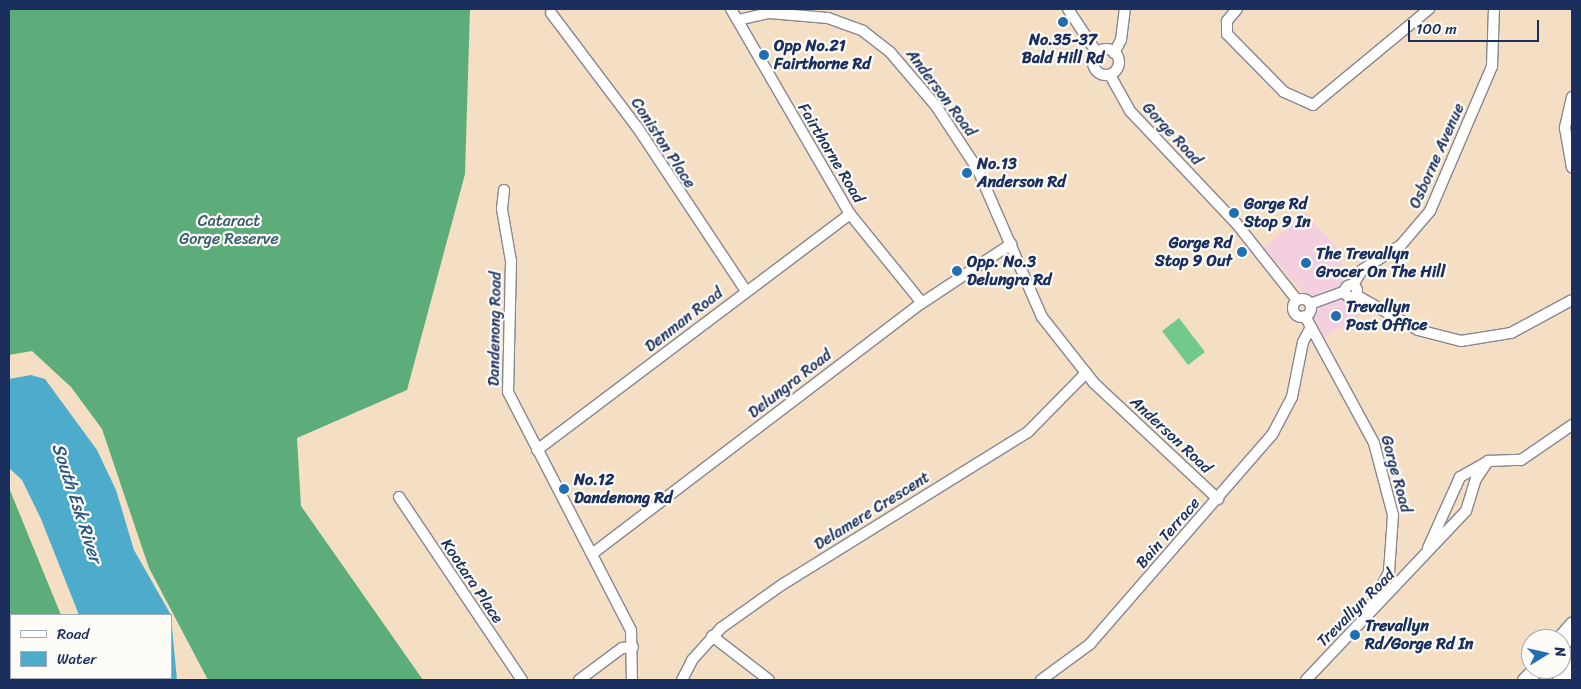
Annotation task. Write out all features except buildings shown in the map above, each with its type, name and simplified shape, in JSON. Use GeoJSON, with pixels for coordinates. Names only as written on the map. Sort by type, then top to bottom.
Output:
{"type":"FeatureCollection","features":[{"type":"Feature","properties":{"kind":"highway"},"geometry":{"type":"LineString","coordinates":[[1560,680],[1572,667]]}},
{"type":"Feature","properties":{"kind":"street","name":"Fairthorne Road"},"geometry":{"type":"LineString","coordinates":[[731,9],[850,214],[922,303]]}},
{"type":"Feature","properties":{"kind":"street"},"geometry":{"type":"LineString","coordinates":[[1068,9],[1097,53],[1114,52]]}},
{"type":"Feature","properties":{"kind":"street"},"geometry":{"type":"LineString","coordinates":[[1110,75],[1118,67],[1114,52],[1122,40],[1125,9]]}},
{"type":"Feature","properties":{"kind":"street"},"geometry":{"type":"LineString","coordinates":[[1237,9],[1227,21],[1227,34],[1284,92],[1312,105],[1428,9]]}},
{"type":"Feature","properties":{"kind":"street","name":"Osborne Avenue"},"geometry":{"type":"LineString","coordinates":[[1351,291],[1362,270],[1401,245],[1430,210],[1492,66],[1494,9]]}},
{"type":"Feature","properties":{"kind":"street","name":"Coniston Place"},"geometry":{"type":"LineString","coordinates":[[552,13],[637,127],[746,291]]}},
{"type":"Feature","properties":{"kind":"street","name":"Anderson Road"},"geometry":{"type":"LineString","coordinates":[[738,20],[769,13],[828,18],[879,41],[923,89],[968,154],[1011,244],[1031,300],[1086,373],[1218,499]]}},
{"type":"Feature","properties":{"kind":"street","name":"Gorge Road"},"geometry":{"type":"LineString","coordinates":[[1097,53],[1094,69],[1110,75],[1130,111],[1236,223],[1297,300],[1294,312],[1304,316],[1368,430],[1393,515],[1388,572],[1362,619]]}},
{"type":"Feature","properties":{"kind":"street"},"geometry":{"type":"LineString","coordinates":[[1572,97],[1565,128],[1572,167]]}},
{"type":"Feature","properties":{"kind":"street","name":"Dandenong Road"},"geometry":{"type":"LineString","coordinates":[[504,190],[502,208],[511,261],[508,392],[630,630],[633,647],[632,680]]}},
{"type":"Feature","properties":{"kind":"street","name":"Denman Road"},"geometry":{"type":"LineString","coordinates":[[537,450],[850,214]]}},
{"type":"Feature","properties":{"kind":"street","name":"Delungra Road"},"geometry":{"type":"LineString","coordinates":[[592,554],[922,303],[1011,244]]}},
{"type":"Feature","properties":{"kind":"street"},"geometry":{"type":"LineString","coordinates":[[1297,300],[1310,304],[1351,291],[1418,330],[1460,341],[1511,333],[1572,300]]}},
{"type":"Feature","properties":{"kind":"street"},"geometry":{"type":"LineString","coordinates":[[1304,316],[1310,304]]}},
{"type":"Feature","properties":{"kind":"street","name":"Bain Terrace"},"geometry":{"type":"LineString","coordinates":[[1041,680],[1090,644],[1218,499],[1285,414],[1310,329]]}},
{"type":"Feature","properties":{"kind":"street","name":"Delamere Crescent"},"geometry":{"type":"LineString","coordinates":[[682,680],[712,636],[782,584],[1028,432],[1086,373]]}},
{"type":"Feature","properties":{"kind":"street","name":"Trevallyn Road"},"geometry":{"type":"LineString","coordinates":[[1425,556],[1460,477],[1467,469],[1488,462],[1521,460],[1572,425]]}},
{"type":"Feature","properties":{"kind":"street","name":"Trevallyn Road"},"geometry":{"type":"LineString","coordinates":[[1306,680],[1466,511],[1476,479],[1488,462]]}},
{"type":"Feature","properties":{"kind":"street","name":"Kootara Place"},"geometry":{"type":"LineString","coordinates":[[399,497],[522,680]]}},
{"type":"Feature","properties":{"kind":"street"},"geometry":{"type":"LineString","coordinates":[[712,636],[768,680]]}},
{"type":"Feature","properties":{"kind":"street"},"geometry":{"type":"LineString","coordinates":[[578,680],[622,648],[633,647]]}},
{"type":"Feature","properties":{"kind":"shaded area"},"geometry":{"type":"Polygon","coordinates":[[[1305,212],[1341,252],[1345,293],[1364,313],[1324,338],[1313,316],[1316,307],[1264,248],[1305,212]]]}},
{"type":"Feature","properties":{"kind":"green space","name":"Cataract Gorge Reserve"},"geometry":{"type":"Polygon","coordinates":[[[9,9],[470,9],[465,174],[407,390],[297,438],[301,506],[423,680],[208,680],[149,568],[102,429],[71,387],[32,351],[9,355],[9,9]]]}},
{"type":"Feature","properties":{"kind":"green space"},"geometry":{"type":"Polygon","coordinates":[[[1179,318],[1205,352],[1188,365],[1162,331],[1179,318]]]}},
{"type":"Feature","properties":{"kind":"green space"},"geometry":{"type":"Polygon","coordinates":[[[9,488],[61,614],[10,614],[10,679],[100,680],[9,680],[9,488]]]}},
{"type":"Feature","properties":{"kind":"water","name":"South Esk River"},"geometry":{"type":"Polygon","coordinates":[[[31,375],[45,379],[97,450],[116,490],[134,550],[170,614],[79,614],[41,519],[22,480],[9,468],[9,379],[31,375]]]}},
{"type":"Feature","properties":{"kind":"water"},"geometry":{"type":"Polygon","coordinates":[[[172,628],[177,680],[115,680],[172,679],[172,628]]]}},
{"type":"Feature","properties":{"kind":"place","name":"No.35-37 Bald Hill Rd"},"geometry":{"type":"Point","coordinates":[1063,22]}},
{"type":"Feature","properties":{"kind":"place","name":"Opp No.21 Fairthorne Rd"},"geometry":{"type":"Point","coordinates":[764,55]}},
{"type":"Feature","properties":{"kind":"place","name":"No.13 Anderson Rd"},"geometry":{"type":"Point","coordinates":[967,173]}},
{"type":"Feature","properties":{"kind":"place","name":"Gorge Rd Stop 9 In"},"geometry":{"type":"Point","coordinates":[1234,213]}},
{"type":"Feature","properties":{"kind":"place","name":"Gorge Rd Stop 9 Out"},"geometry":{"type":"Point","coordinates":[1242,252]}},
{"type":"Feature","properties":{"kind":"place","name":"The Trevallyn Grocer On The Hill"},"geometry":{"type":"Point","coordinates":[1306,263]}},
{"type":"Feature","properties":{"kind":"place","name":"Opp. No.3 Delungra Rd"},"geometry":{"type":"Point","coordinates":[957,271]}},
{"type":"Feature","properties":{"kind":"place","name":"Trevallyn Post Office"},"geometry":{"type":"Point","coordinates":[1336,316]}},
{"type":"Feature","properties":{"kind":"place","name":"No.12 Dandenong Rd"},"geometry":{"type":"Point","coordinates":[564,489]}},
{"type":"Feature","properties":{"kind":"place","name":"Trevallyn Rd/Gorge Rd In"},"geometry":{"type":"Point","coordinates":[1355,635]}}]}
